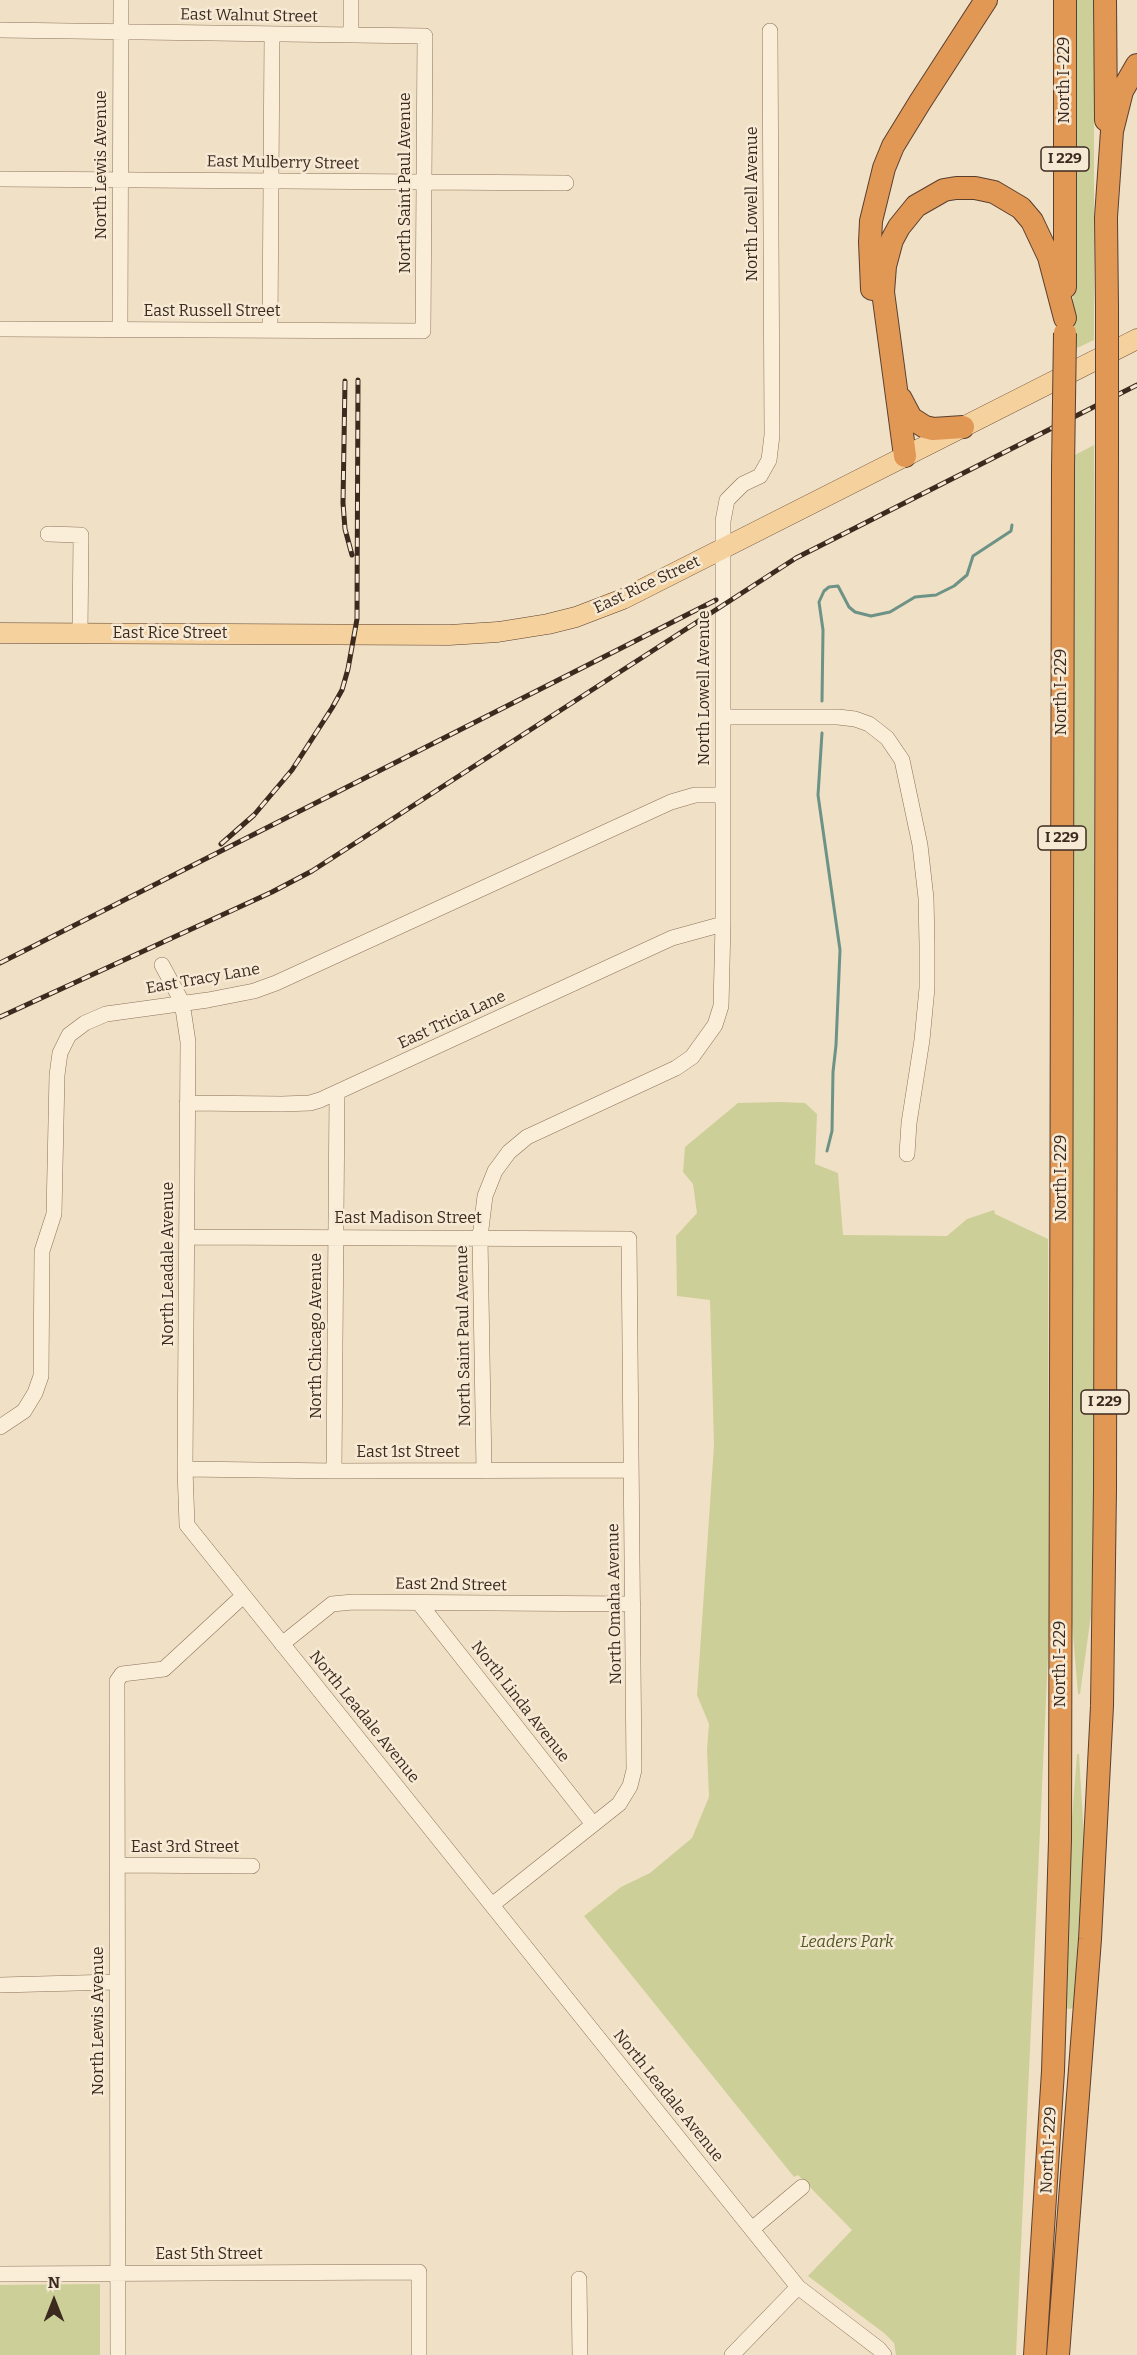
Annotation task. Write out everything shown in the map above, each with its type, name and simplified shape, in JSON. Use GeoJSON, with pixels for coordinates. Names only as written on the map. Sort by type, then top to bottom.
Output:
{"type":"FeatureCollection","features":[{"type":"Feature","properties":{"kind":"highway"},"geometry":{"type":"LineString","coordinates":[[900,459],[874,315],[870,266],[872,220],[876,198],[893,146],[986,0]]}},
{"type":"Feature","properties":{"kind":"highway","name":"North I-229"},"geometry":{"type":"LineString","coordinates":[[1035,2355],[1053,2071],[1060,1840],[1065,0]]}},
{"type":"Feature","properties":{"kind":"highway","name":"I 229"},"geometry":{"type":"LineString","coordinates":[[1105,0],[1106,217]]}},
{"type":"Feature","properties":{"kind":"highway"},"geometry":{"type":"LineString","coordinates":[[1106,217],[1112,131],[1116,109],[1122,91],[1137,65]]}},
{"type":"Feature","properties":{"kind":"highway"},"geometry":{"type":"LineString","coordinates":[[900,459],[896,387],[883,292],[888,253],[898,226],[924,201],[944,190],[975,188],[994,192],[1021,208],[1036,229],[1049,257],[1065,326]]}},
{"type":"Feature","properties":{"kind":"highway","name":"North I-229"},"geometry":{"type":"LineString","coordinates":[[1058,2355],[1090,1939],[1102,1706],[1105,1490],[1106,217]]}},
{"type":"Feature","properties":{"kind":"highway"},"geometry":{"type":"LineString","coordinates":[[896,387],[906,410],[917,423],[933,429],[963,427]]}},
{"type":"Feature","properties":{"kind":"main road","name":"East Rice Street"},"geometry":{"type":"LineString","coordinates":[[0,633],[449,635],[522,630],[576,617],[600,609],[723,549],[1137,339]]}},
{"type":"Feature","properties":{"kind":"street","name":"North Lewis Avenue"},"geometry":{"type":"LineString","coordinates":[[120,330],[121,0]]}},
{"type":"Feature","properties":{"kind":"street"},"geometry":{"type":"LineString","coordinates":[[351,0],[351,35]]}},
{"type":"Feature","properties":{"kind":"street","name":"East Walnut Street"},"geometry":{"type":"LineString","coordinates":[[0,30],[425,36]]}},
{"type":"Feature","properties":{"kind":"street","name":"North Lowell Avenue"},"geometry":{"type":"LineString","coordinates":[[480,1237],[483,1207],[489,1184],[501,1162],[518,1143],[538,1131],[676,1068],[692,1057],[705,1042],[715,1025],[721,1006],[723,521],[727,500],[743,484],[760,476],[769,460],[772,435],[770,31]]}},
{"type":"Feature","properties":{"kind":"street"},"geometry":{"type":"LineString","coordinates":[[270,330],[272,34]]}},
{"type":"Feature","properties":{"kind":"street","name":"North Saint Paul Avenue"},"geometry":{"type":"LineString","coordinates":[[423,331],[425,36]]}},
{"type":"Feature","properties":{"kind":"street","name":"East Mulberry Street"},"geometry":{"type":"LineString","coordinates":[[0,178],[566,183]]}},
{"type":"Feature","properties":{"kind":"street","name":"East Russell Street"},"geometry":{"type":"LineString","coordinates":[[0,329],[423,331]]}},
{"type":"Feature","properties":{"kind":"street"},"geometry":{"type":"LineString","coordinates":[[48,534],[81,535],[80,634]]}},
{"type":"Feature","properties":{"kind":"street"},"geometry":{"type":"LineString","coordinates":[[723,717],[855,719],[868,724],[887,738],[902,760],[920,844],[926,898],[927,944],[927,988],[907,1154]]}},
{"type":"Feature","properties":{"kind":"street","name":"East Tracy Lane"},"geometry":{"type":"LineString","coordinates":[[0,1427],[24,1411],[35,1393],[41,1376],[42,1251],[55,1204],[57,1076],[60,1053],[69,1035],[85,1023],[106,1014],[254,991],[276,983],[671,802],[695,795],[723,795]]}},
{"type":"Feature","properties":{"kind":"street","name":"East Tricia Lane"},"geometry":{"type":"LineString","coordinates":[[187,1103],[310,1103],[337,1093],[672,938],[723,924]]}},
{"type":"Feature","properties":{"kind":"street","name":"North Leadale Avenue"},"geometry":{"type":"LineString","coordinates":[[162,965],[182,1002],[188,1042],[185,1469],[187,1525],[798,2287],[884,2355]]}},
{"type":"Feature","properties":{"kind":"street","name":"North Chicago Avenue"},"geometry":{"type":"LineString","coordinates":[[334,1471],[337,1093]]}},
{"type":"Feature","properties":{"kind":"street","name":"East Madison Street"},"geometry":{"type":"LineString","coordinates":[[187,1237],[629,1239]]}},
{"type":"Feature","properties":{"kind":"street","name":"North Saint Paul Avenue"},"geometry":{"type":"LineString","coordinates":[[480,1237],[484,1471]]}},
{"type":"Feature","properties":{"kind":"street","name":"North Omaha Avenue"},"geometry":{"type":"LineString","coordinates":[[492,1905],[619,1804],[630,1786],[634,1770],[629,1239]]}},
{"type":"Feature","properties":{"kind":"street","name":"East 1st Street"},"geometry":{"type":"LineString","coordinates":[[185,1469],[631,1470]]}},
{"type":"Feature","properties":{"kind":"street","name":"North Lewis Avenue"},"geometry":{"type":"LineString","coordinates":[[118,2355],[117,1687],[122,1674],[164,1669],[169,1666],[243,1596]]}},
{"type":"Feature","properties":{"kind":"street","name":"East 2nd Street"},"geometry":{"type":"LineString","coordinates":[[282,1644],[332,1604],[353,1602],[633,1604]]}},
{"type":"Feature","properties":{"kind":"street","name":"North Linda Avenue"},"geometry":{"type":"LineString","coordinates":[[419,1603],[592,1824]]}},
{"type":"Feature","properties":{"kind":"street","name":"East 3rd Street"},"geometry":{"type":"LineString","coordinates":[[118,1865],[252,1866]]}},
{"type":"Feature","properties":{"kind":"street"},"geometry":{"type":"LineString","coordinates":[[0,1985],[116,1982]]}},
{"type":"Feature","properties":{"kind":"street"},"geometry":{"type":"LineString","coordinates":[[752,2229],[802,2187]]}},
{"type":"Feature","properties":{"kind":"street","name":"East 5th Street"},"geometry":{"type":"LineString","coordinates":[[0,2274],[419,2272],[419,2355]]}},
{"type":"Feature","properties":{"kind":"street"},"geometry":{"type":"LineString","coordinates":[[579,2279],[580,2355]]}},
{"type":"Feature","properties":{"kind":"street"},"geometry":{"type":"LineString","coordinates":[[732,2355],[798,2287]]}},
{"type":"Feature","properties":{"kind":"green space"},"geometry":{"type":"Polygon","coordinates":[[[1074,0],[1094,0],[1094,340],[1075,349],[1073,302],[1077,224],[1074,146],[1074,0]]]}},
{"type":"Feature","properties":{"kind":"green space"},"geometry":{"type":"Polygon","coordinates":[[[1094,445],[1094,1484],[1091,1615],[1080,1694],[1078,1694],[1071,1610],[1073,456],[1094,445]]]}},
{"type":"Feature","properties":{"kind":"green space","name":"Leaders Park"},"geometry":{"type":"Polygon","coordinates":[[[738,1103],[805,1103],[817,1114],[815,1164],[838,1173],[843,1235],[947,1236],[967,1219],[994,1210],[995,1214],[1048,1239],[1049,1634],[1016,2355],[896,2355],[894,2343],[884,2333],[808,2276],[852,2230],[798,2175],[794,2177],[584,1916],[621,1887],[650,1873],[692,1838],[709,1797],[707,1750],[709,1724],[697,1695],[714,1445],[710,1300],[677,1296],[676,1236],[697,1213],[693,1184],[683,1172],[685,1147],[738,1103]]]}},
{"type":"Feature","properties":{"kind":"green space"},"geometry":{"type":"Polygon","coordinates":[[[1077,1754],[1079,1754],[1084,1838],[1074,2008],[1069,2009],[1066,2008],[1070,1844],[1077,1754]]]}},
{"type":"Feature","properties":{"kind":"green space"},"geometry":{"type":"Polygon","coordinates":[[[100,2284],[100,2355],[0,2355],[0,2285],[100,2284]]]}},
{"type":"Feature","properties":{"kind":"waterway"},"geometry":{"type":"LineString","coordinates":[[822,701],[823,630],[819,602],[824,591],[829,587],[838,586],[849,607],[855,612],[871,616],[890,612],[915,597],[936,595],[954,586],[967,575],[973,556],[1011,531],[1012,525]]}},
{"type":"Feature","properties":{"kind":"waterway"},"geometry":{"type":"LineString","coordinates":[[822,733],[818,795],[840,950],[832,1131],[827,1151]]}},
{"type":"Feature","properties":{"kind":"railway"},"geometry":{"type":"LineString","coordinates":[[221,844],[254,815],[292,770],[342,690],[357,619],[358,380]]}},
{"type":"Feature","properties":{"kind":"railway"},"geometry":{"type":"LineString","coordinates":[[345,381],[343,503],[345,529],[352,555]]}},
{"type":"Feature","properties":{"kind":"railway"},"geometry":{"type":"LineString","coordinates":[[0,1017],[272,892],[312,871],[796,558],[1137,385]]}},
{"type":"Feature","properties":{"kind":"railway"},"geometry":{"type":"LineString","coordinates":[[0,963],[716,600]]}}]}
